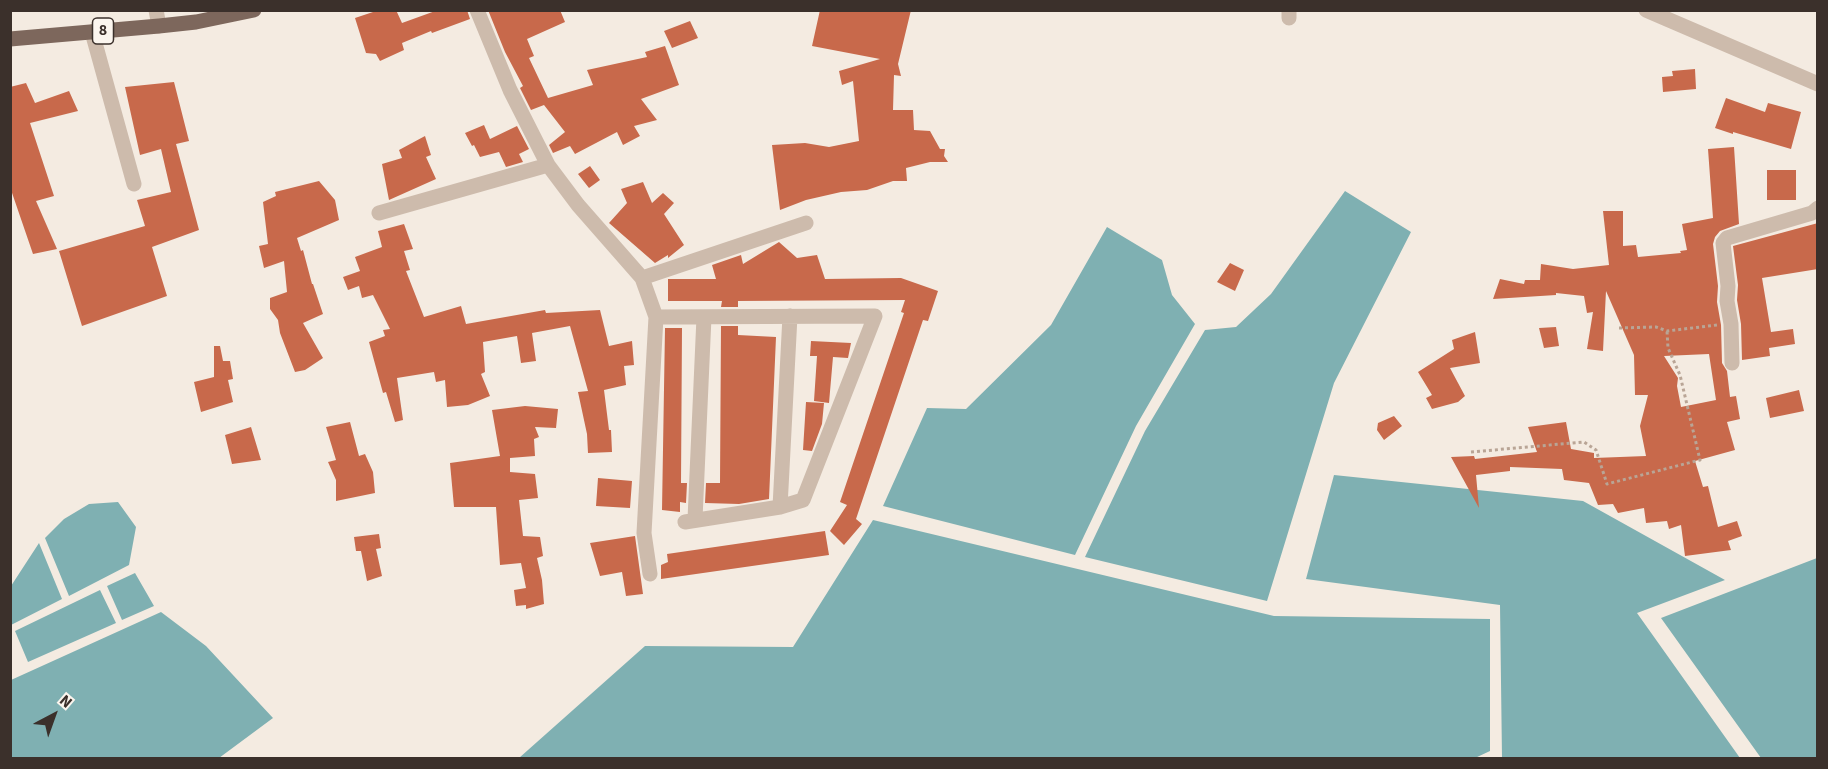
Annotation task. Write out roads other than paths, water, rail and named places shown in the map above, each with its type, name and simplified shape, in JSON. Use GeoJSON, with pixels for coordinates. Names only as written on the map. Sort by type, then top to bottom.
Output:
{"type":"FeatureCollection","features":[{"type":"Feature","properties":{"kind":"main road","name":"8"},"geometry":{"type":"LineString","coordinates":[[10,39],[196,22],[254,10]]}},
{"type":"Feature","properties":{"kind":"street"},"geometry":{"type":"LineString","coordinates":[[156,10],[159,26]]}},
{"type":"Feature","properties":{"kind":"street"},"geometry":{"type":"LineString","coordinates":[[477,10],[510,90],[548,165],[578,205],[642,278],[656,317],[644,533],[650,574]]}},
{"type":"Feature","properties":{"kind":"street"},"geometry":{"type":"LineString","coordinates":[[1646,10],[1818,84]]}},
{"type":"Feature","properties":{"kind":"street"},"geometry":{"type":"LineString","coordinates":[[92,32],[134,184]]}},
{"type":"Feature","properties":{"kind":"street"},"geometry":{"type":"LineString","coordinates":[[379,213],[548,165]]}},
{"type":"Feature","properties":{"kind":"street"},"geometry":{"type":"LineString","coordinates":[[1732,363],[1731,324],[1723,243],[1726,238],[1812,213],[1818,208]]}},
{"type":"Feature","properties":{"kind":"street"},"geometry":{"type":"LineString","coordinates":[[642,278],[806,223]]}},
{"type":"Feature","properties":{"kind":"street"},"geometry":{"type":"LineString","coordinates":[[780,507],[790,316]]}},
{"type":"Feature","properties":{"kind":"street"},"geometry":{"type":"LineString","coordinates":[[656,317],[875,316],[803,500],[780,507],[690,520],[704,317]]}},
{"type":"Feature","properties":{"kind":"water"},"geometry":{"type":"Polygon","coordinates":[[[1345,191],[1411,232],[1334,383],[1267,601],[1085,557],[1145,431],[1205,330],[1236,327],[1271,294],[1345,191]]]}},
{"type":"Feature","properties":{"kind":"water"},"geometry":{"type":"Polygon","coordinates":[[[1107,227],[1162,260],[1172,295],[1195,324],[1136,426],[1075,555],[883,506],[927,408],[966,409],[1051,325],[1107,227]]]}},
{"type":"Feature","properties":{"kind":"water"},"geometry":{"type":"Polygon","coordinates":[[[1334,475],[1583,501],[1725,580],[1637,613],[1740,758],[1502,758],[1500,605],[1306,579],[1334,475]]]}},
{"type":"Feature","properties":{"kind":"water"},"geometry":{"type":"Polygon","coordinates":[[[118,502],[136,527],[129,565],[69,596],[45,538],[64,519],[89,504],[118,502]]]}},
{"type":"Feature","properties":{"kind":"water"},"geometry":{"type":"Polygon","coordinates":[[[873,520],[1274,616],[1490,619],[1490,751],[1475,758],[519,758],[645,646],[793,647],[873,520]]]}},
{"type":"Feature","properties":{"kind":"water"},"geometry":{"type":"Polygon","coordinates":[[[39,543],[62,599],[11,625],[11,586],[39,543]]]}},
{"type":"Feature","properties":{"kind":"water"},"geometry":{"type":"Polygon","coordinates":[[[1817,558],[1817,758],[1761,758],[1661,618],[1817,558]]]}},
{"type":"Feature","properties":{"kind":"water"},"geometry":{"type":"Polygon","coordinates":[[[135,573],[154,606],[122,620],[107,586],[135,573]]]}},
{"type":"Feature","properties":{"kind":"water"},"geometry":{"type":"Polygon","coordinates":[[[100,590],[116,623],[28,662],[15,631],[100,590]]]}},
{"type":"Feature","properties":{"kind":"water"},"geometry":{"type":"Polygon","coordinates":[[[161,612],[206,646],[273,718],[219,758],[11,758],[11,680],[161,612]]]}}]}
